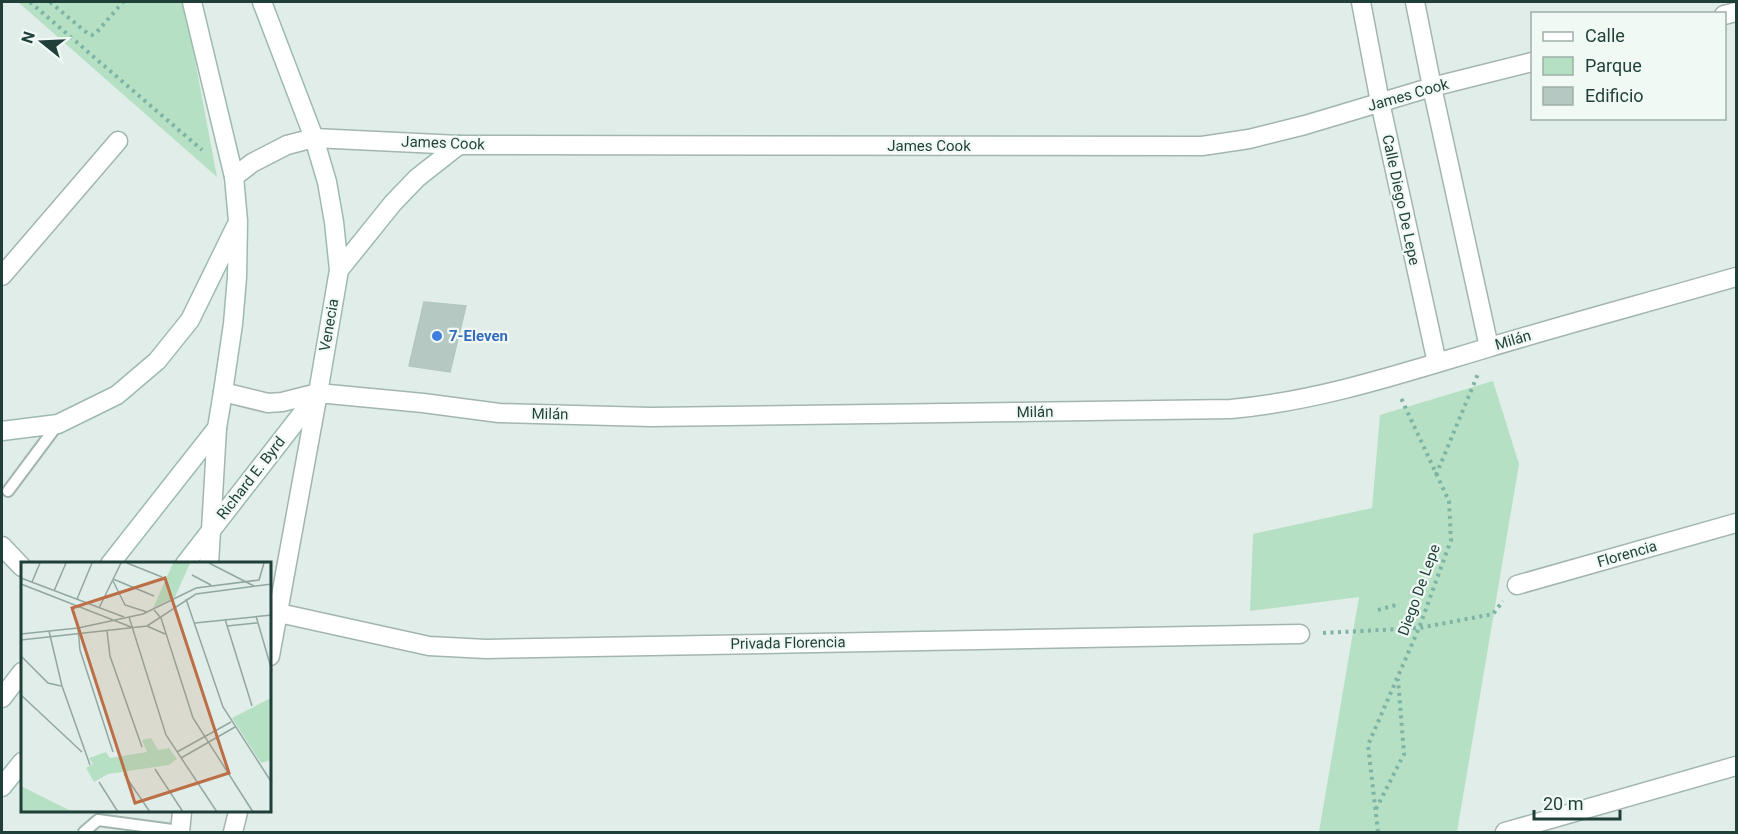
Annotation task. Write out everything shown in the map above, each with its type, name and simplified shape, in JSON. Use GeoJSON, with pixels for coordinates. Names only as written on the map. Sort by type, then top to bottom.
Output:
{"type":"FeatureCollection","features":[{"type":"Feature","properties":{"kind":"street"},"geometry":{"type":"LineString","coordinates":[[192,2],[234,177],[238,221],[237,277],[233,324],[217,428],[209,562]]}},
{"type":"Feature","properties":{"kind":"street","name":"Venecia"},"geometry":{"type":"LineString","coordinates":[[262,2],[314,138],[327,182],[339,270],[272,646]]}},
{"type":"Feature","properties":{"kind":"street","name":"Calle Diego De Lepe"},"geometry":{"type":"LineString","coordinates":[[1361,2],[1380,102],[1437,363]]}},
{"type":"Feature","properties":{"kind":"street"},"geometry":{"type":"LineString","coordinates":[[1415,2],[1489,347]]}},
{"type":"Feature","properties":{"kind":"street","name":"James Cook"},"geometry":{"type":"LineString","coordinates":[[234,177],[252,163],[287,145],[314,138],[459,145],[1202,146],[1249,139],[1305,125],[1432,87],[1531,62]]}},
{"type":"Feature","properties":{"kind":"street"},"geometry":{"type":"LineString","coordinates":[[2,276],[118,141]]}},
{"type":"Feature","properties":{"kind":"street"},"geometry":{"type":"LineString","coordinates":[[339,270],[393,203],[417,178],[459,145]]}},
{"type":"Feature","properties":{"kind":"street"},"geometry":{"type":"LineString","coordinates":[[2,431],[58,424],[117,395],[157,361],[190,320],[238,221]]}},
{"type":"Feature","properties":{"kind":"street","name":"Milán"},"geometry":{"type":"LineString","coordinates":[[223,392],[268,403],[318,393],[499,413],[639,417],[1231,409],[1295,401],[1392,377],[1489,347],[1737,277]]}},
{"type":"Feature","properties":{"kind":"street","name":"Richard E. Byrd"},"geometry":{"type":"LineString","coordinates":[[187,562],[318,393]]}},
{"type":"Feature","properties":{"kind":"street"},"geometry":{"type":"LineString","coordinates":[[112,562],[217,428]]}},
{"type":"Feature","properties":{"kind":"street","name":"Florencia"},"geometry":{"type":"LineString","coordinates":[[1517,585],[1737,523]]}},
{"type":"Feature","properties":{"kind":"street"},"geometry":{"type":"LineString","coordinates":[[2,546],[21,566]]}},
{"type":"Feature","properties":{"kind":"street","name":"Privada Florencia"},"geometry":{"type":"LineString","coordinates":[[279,613],[429,646],[486,649],[1300,634]]}},
{"type":"Feature","properties":{"kind":"street"},"geometry":{"type":"LineString","coordinates":[[2,698],[21,673]]}},
{"type":"Feature","properties":{"kind":"street"},"geometry":{"type":"LineString","coordinates":[[2,787],[21,763]]}},
{"type":"Feature","properties":{"kind":"street"},"geometry":{"type":"LineString","coordinates":[[1505,832],[1737,766]]}},
{"type":"Feature","properties":{"kind":"street"},"geometry":{"type":"LineString","coordinates":[[181,832],[182,813]]}},
{"type":"Feature","properties":{"kind":"street"},"geometry":{"type":"LineString","coordinates":[[233,832],[238,813]]}},
{"type":"Feature","properties":{"kind":"lane"},"geometry":{"type":"LineString","coordinates":[[8,490],[58,424]]}},
{"type":"Feature","properties":{"kind":"lane"},"geometry":{"type":"LineString","coordinates":[[84,832],[98,820],[181,832]]}},
{"type":"Feature","properties":{"kind":"path"},"geometry":{"type":"LineString","coordinates":[[30,2],[234,177]]}},
{"type":"Feature","properties":{"kind":"path"},"geometry":{"type":"LineString","coordinates":[[50,2],[92,35],[123,2]]}},
{"type":"Feature","properties":{"kind":"path"},"geometry":{"type":"LineString","coordinates":[[1436,476],[1489,347]]}},
{"type":"Feature","properties":{"kind":"path","name":"Diego De Lepe"},"geometry":{"type":"LineString","coordinates":[[1378,832],[1368,746],[1419,628],[1451,540],[1449,501],[1392,377]]}},
{"type":"Feature","properties":{"kind":"path"},"geometry":{"type":"LineString","coordinates":[[1300,634],[1419,628],[1493,614],[1517,585]]}},
{"type":"Feature","properties":{"kind":"path"},"geometry":{"type":"LineString","coordinates":[[1378,610],[1396,605]]}},
{"type":"Feature","properties":{"kind":"path","name":"Diego De Lepe"},"geometry":{"type":"LineString","coordinates":[[1376,810],[1404,754],[1398,678]]}},
{"type":"Feature","properties":{"kind":"green space"},"geometry":{"type":"Polygon","coordinates":[[[18,2],[184,2],[217,177],[18,2]]]}},
{"type":"Feature","properties":{"kind":"green space"},"geometry":{"type":"Polygon","coordinates":[[[1493,381],[1519,464],[1457,832],[1319,832],[1359,597],[1250,611],[1253,534],[1372,508],[1380,415],[1493,381]]]}},
{"type":"Feature","properties":{"kind":"building","name":"7-Eleven"},"geometry":{"type":"Polygon","coordinates":[[[424,302],[466,306],[450,372],[409,366],[424,302]]]}},
{"type":"Feature","properties":{"kind":"place","name":"7-Eleven"},"geometry":{"type":"Point","coordinates":[437,336]}}]}
